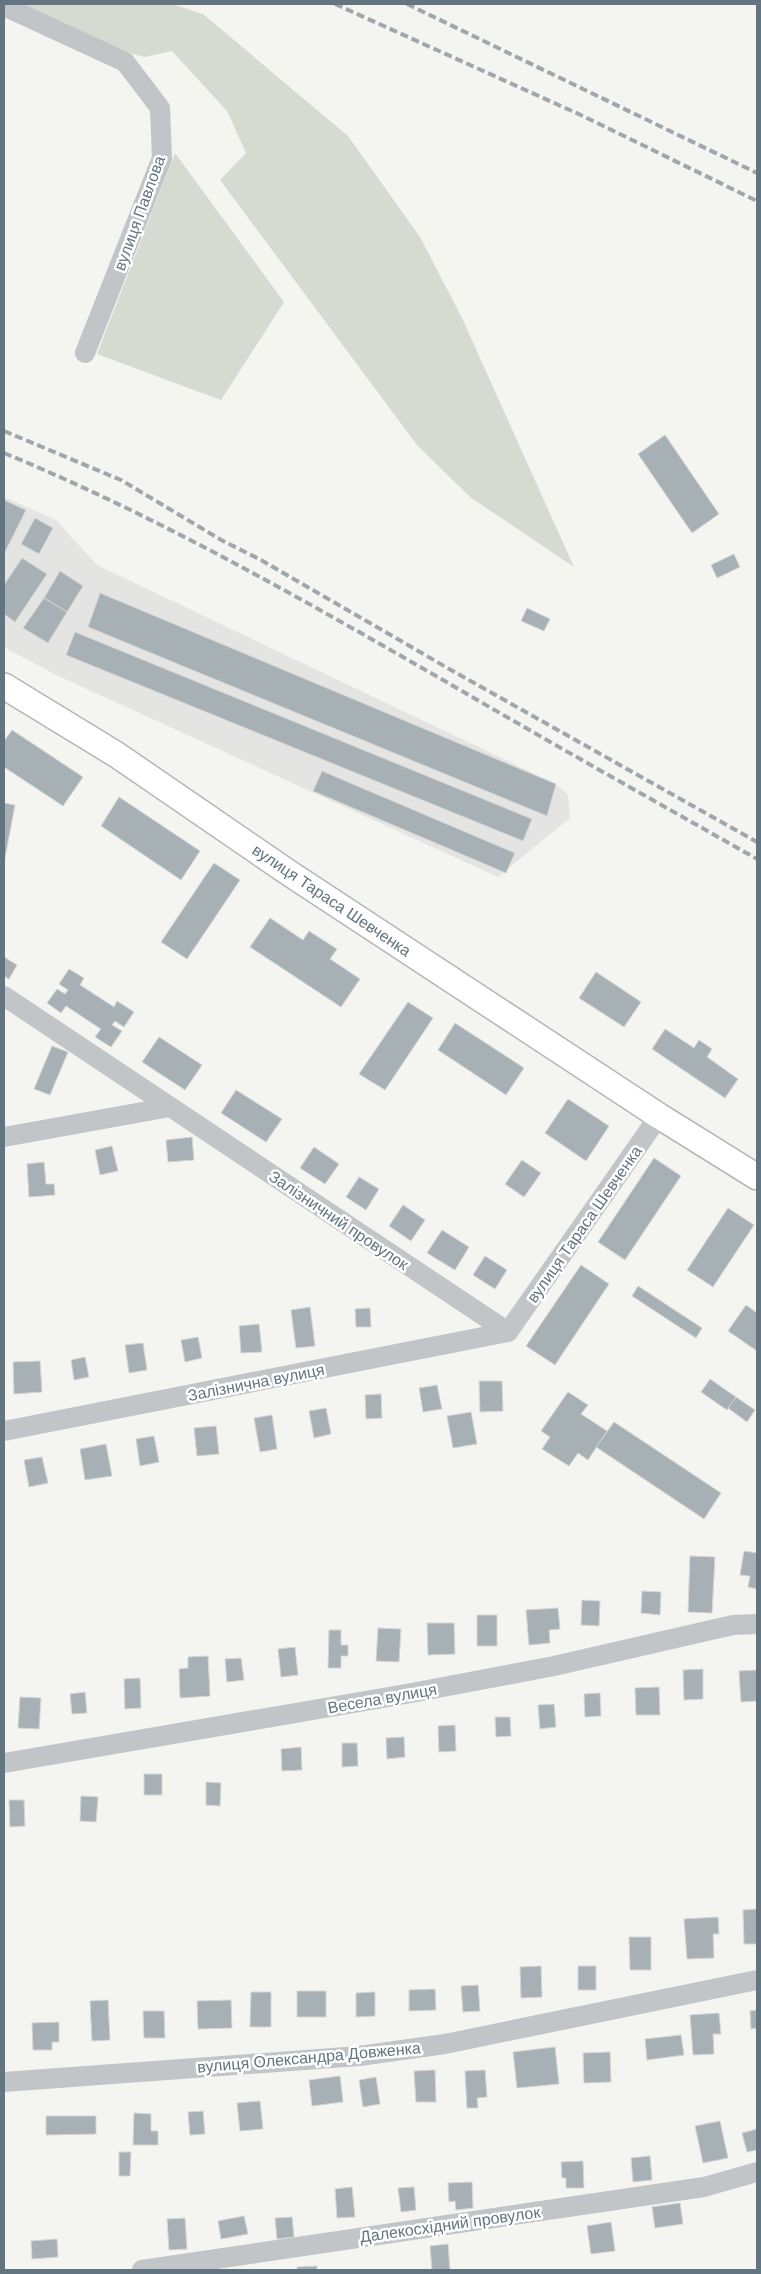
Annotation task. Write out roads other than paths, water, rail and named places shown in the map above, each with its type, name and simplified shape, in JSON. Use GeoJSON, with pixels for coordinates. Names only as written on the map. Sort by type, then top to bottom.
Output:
{"type":"FeatureCollection","features":[{"type":"Feature","properties":{"kind":"main road","name":"вулиця Тараса Шевченка"},"geometry":{"type":"LineString","coordinates":[[4,686],[116,755],[298,878],[659,1116],[757,1177]]}},
{"type":"Feature","properties":{"kind":"street","name":"вулиця Павлова"},"geometry":{"type":"LineString","coordinates":[[4,6],[126,62],[160,108],[162,158],[85,353]]}},
{"type":"Feature","properties":{"kind":"street","name":"Залізничний провулок"},"geometry":{"type":"LineString","coordinates":[[4,996],[508,1332]]}},
{"type":"Feature","properties":{"kind":"street"},"geometry":{"type":"LineString","coordinates":[[4,1137],[170,1107]]}},
{"type":"Feature","properties":{"kind":"street","name":"вулиця Тараса Шевченка"},"geometry":{"type":"LineString","coordinates":[[508,1332],[659,1116]]}},
{"type":"Feature","properties":{"kind":"street","name":"Залізнична вулиця"},"geometry":{"type":"LineString","coordinates":[[4,1431],[508,1332]]}},
{"type":"Feature","properties":{"kind":"street","name":"Весела вулиця"},"geometry":{"type":"LineString","coordinates":[[4,1763],[406,1694],[554,1666],[733,1625],[757,1624]]}},
{"type":"Feature","properties":{"kind":"street","name":"вулиця Олександра Довженка"},"geometry":{"type":"LineString","coordinates":[[4,2082],[359,2056],[445,2044],[757,1980]]}},
{"type":"Feature","properties":{"kind":"street","name":"Далекосхідний провулок"},"geometry":{"type":"LineString","coordinates":[[142,2270],[704,2187],[757,2172]]}},
{"type":"Feature","properties":{"kind":"railway"},"geometry":{"type":"LineString","coordinates":[[335,4],[583,116],[757,201]]}},
{"type":"Feature","properties":{"kind":"railway"},"geometry":{"type":"LineString","coordinates":[[407,4],[757,173]]}},
{"type":"Feature","properties":{"kind":"railway"},"geometry":{"type":"LineString","coordinates":[[4,431],[121,480],[223,541],[261,560],[451,670],[757,842]]}},
{"type":"Feature","properties":{"kind":"railway"},"geometry":{"type":"LineString","coordinates":[[4,453],[61,477],[227,559],[757,859]]}}]}
